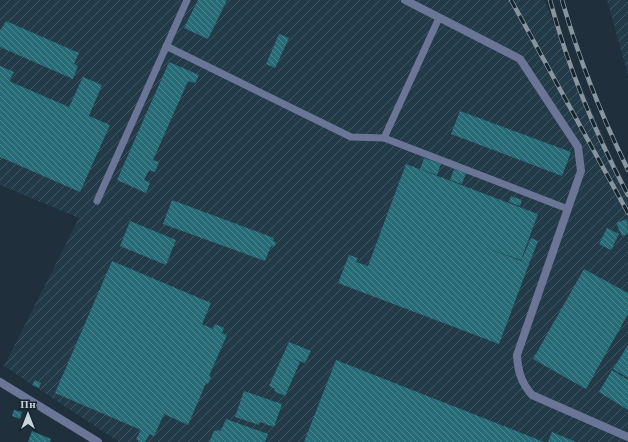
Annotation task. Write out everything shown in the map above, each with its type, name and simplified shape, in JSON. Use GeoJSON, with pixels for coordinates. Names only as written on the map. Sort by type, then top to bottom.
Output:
{"type":"FeatureCollection","features":[{"type":"Feature","properties":{"kind":"street"},"geometry":{"type":"LineString","coordinates":[[405,0],[520,59],[578,146],[581,171],[517,355],[518,370],[522,383],[532,395],[628,437]]}},
{"type":"Feature","properties":{"kind":"street"},"geometry":{"type":"LineString","coordinates":[[0,382],[98,442]]}},
{"type":"Feature","properties":{"kind":"lane"},"geometry":{"type":"LineString","coordinates":[[98,201],[187,0]]}},
{"type":"Feature","properties":{"kind":"lane"},"geometry":{"type":"LineString","coordinates":[[384,138],[439,18]]}},
{"type":"Feature","properties":{"kind":"lane"},"geometry":{"type":"LineString","coordinates":[[166,46],[351,137],[384,138],[568,209]]}},
{"type":"Feature","properties":{"kind":"shaded area"},"geometry":{"type":"Polygon","coordinates":[[[0,0],[544,0],[628,194],[628,442],[119,442],[4,366],[79,218],[0,185],[0,0]]]}},
{"type":"Feature","properties":{"kind":"shaded area"},"geometry":{"type":"Polygon","coordinates":[[[607,0],[628,0],[628,75],[607,0]]]}},
{"type":"Feature","properties":{"kind":"building"},"geometry":{"type":"Polygon","coordinates":[[[198,0],[227,0],[208,39],[184,28],[198,0]]]}},
{"type":"Feature","properties":{"kind":"building"},"geometry":{"type":"Polygon","coordinates":[[[6,21],[79,53],[74,64],[78,66],[73,79],[0,47],[0,31],[6,21]]]}},
{"type":"Feature","properties":{"kind":"building"},"geometry":{"type":"Polygon","coordinates":[[[279,34],[289,38],[275,68],[266,64],[279,34]]]}},
{"type":"Feature","properties":{"kind":"building"},"geometry":{"type":"Polygon","coordinates":[[[169,62],[199,75],[195,83],[188,81],[153,160],[159,162],[155,172],[149,170],[144,180],[150,183],[146,193],[117,180],[169,62]]]}},
{"type":"Feature","properties":{"kind":"building"},"geometry":{"type":"Polygon","coordinates":[[[0,66],[14,72],[9,81],[69,107],[83,77],[102,85],[89,116],[110,125],[80,192],[0,157],[0,66]]]}},
{"type":"Feature","properties":{"kind":"building"},"geometry":{"type":"Polygon","coordinates":[[[460,111],[571,152],[562,176],[451,134],[460,111]]]}},
{"type":"Feature","properties":{"kind":"building"},"geometry":{"type":"Polygon","coordinates":[[[424,158],[441,164],[437,175],[420,169],[424,158]]]}},
{"type":"Feature","properties":{"kind":"building"},"geometry":{"type":"Polygon","coordinates":[[[406,164],[538,214],[521,260],[484,247],[529,264],[499,344],[338,283],[349,255],[358,258],[356,262],[368,266],[406,164]]]}},
{"type":"Feature","properties":{"kind":"building"},"geometry":{"type":"Polygon","coordinates":[[[454,169],[466,173],[462,184],[450,180],[454,169]]]}},
{"type":"Feature","properties":{"kind":"building"},"geometry":{"type":"Polygon","coordinates":[[[511,196],[522,200],[520,206],[509,202],[511,196]]]}},
{"type":"Feature","properties":{"kind":"building"},"geometry":{"type":"Polygon","coordinates":[[[172,200],[274,238],[273,241],[276,242],[274,247],[271,246],[265,261],[163,224],[172,200]]]}},
{"type":"Feature","properties":{"kind":"building"},"geometry":{"type":"Polygon","coordinates":[[[627,219],[628,234],[622,236],[616,223],[627,219]]]}},
{"type":"Feature","properties":{"kind":"building"},"geometry":{"type":"Polygon","coordinates":[[[130,221],[176,240],[166,265],[120,246],[130,221]]]}},
{"type":"Feature","properties":{"kind":"building"},"geometry":{"type":"Polygon","coordinates":[[[607,228],[619,234],[611,250],[599,244],[607,228]]]}},
{"type":"Feature","properties":{"kind":"building"},"geometry":{"type":"Polygon","coordinates":[[[531,238],[538,241],[529,264],[521,261],[531,238]]]}},
{"type":"Feature","properties":{"kind":"building"},"geometry":{"type":"Polygon","coordinates":[[[112,261],[211,303],[202,324],[213,329],[215,324],[224,328],[222,333],[227,335],[209,376],[211,377],[208,384],[206,383],[188,425],[164,414],[154,436],[150,434],[145,442],[140,442],[136,439],[141,430],[55,393],[112,261]]]}},
{"type":"Feature","properties":{"kind":"building"},"geometry":{"type":"Polygon","coordinates":[[[584,269],[628,293],[628,314],[586,389],[533,359],[584,269]]]}},
{"type":"Feature","properties":{"kind":"building"},"geometry":{"type":"Polygon","coordinates":[[[289,342],[311,351],[305,363],[291,358],[300,362],[285,396],[274,391],[275,389],[269,386],[289,342]]]}},
{"type":"Feature","properties":{"kind":"building"},"geometry":{"type":"Polygon","coordinates":[[[628,345],[628,378],[613,369],[628,345]]]}},
{"type":"Feature","properties":{"kind":"building"},"geometry":{"type":"Polygon","coordinates":[[[336,360],[544,442],[304,442],[336,360]]]}},
{"type":"Feature","properties":{"kind":"building"},"geometry":{"type":"Polygon","coordinates":[[[612,370],[628,380],[628,410],[599,392],[612,370]]]}},
{"type":"Feature","properties":{"kind":"building"},"geometry":{"type":"Polygon","coordinates":[[[35,380],[41,383],[39,388],[32,385],[35,380]]]}},
{"type":"Feature","properties":{"kind":"building"},"geometry":{"type":"Polygon","coordinates":[[[244,391],[282,404],[274,427],[260,422],[259,425],[235,417],[244,391]]]}},
{"type":"Feature","properties":{"kind":"building"},"geometry":{"type":"Polygon","coordinates":[[[14,410],[22,412],[20,419],[12,416],[14,410]]]}},
{"type":"Feature","properties":{"kind":"building"},"geometry":{"type":"Polygon","coordinates":[[[226,419],[268,434],[265,442],[209,442],[214,431],[221,431],[226,419]]]}},
{"type":"Feature","properties":{"kind":"building"},"geometry":{"type":"Polygon","coordinates":[[[32,431],[51,439],[50,442],[28,442],[32,431]]]}},
{"type":"Feature","properties":{"kind":"building"},"geometry":{"type":"Polygon","coordinates":[[[552,432],[576,442],[548,442],[552,432]]]}},
{"type":"Feature","properties":{"kind":"railway"},"geometry":{"type":"LineString","coordinates":[[511,0],[628,213]]}},
{"type":"Feature","properties":{"kind":"railway"},"geometry":{"type":"LineString","coordinates":[[550,0],[565,50],[583,99],[604,148],[628,195]]}},
{"type":"Feature","properties":{"kind":"railway"},"geometry":{"type":"LineString","coordinates":[[562,0],[591,86],[628,170]]}}]}
